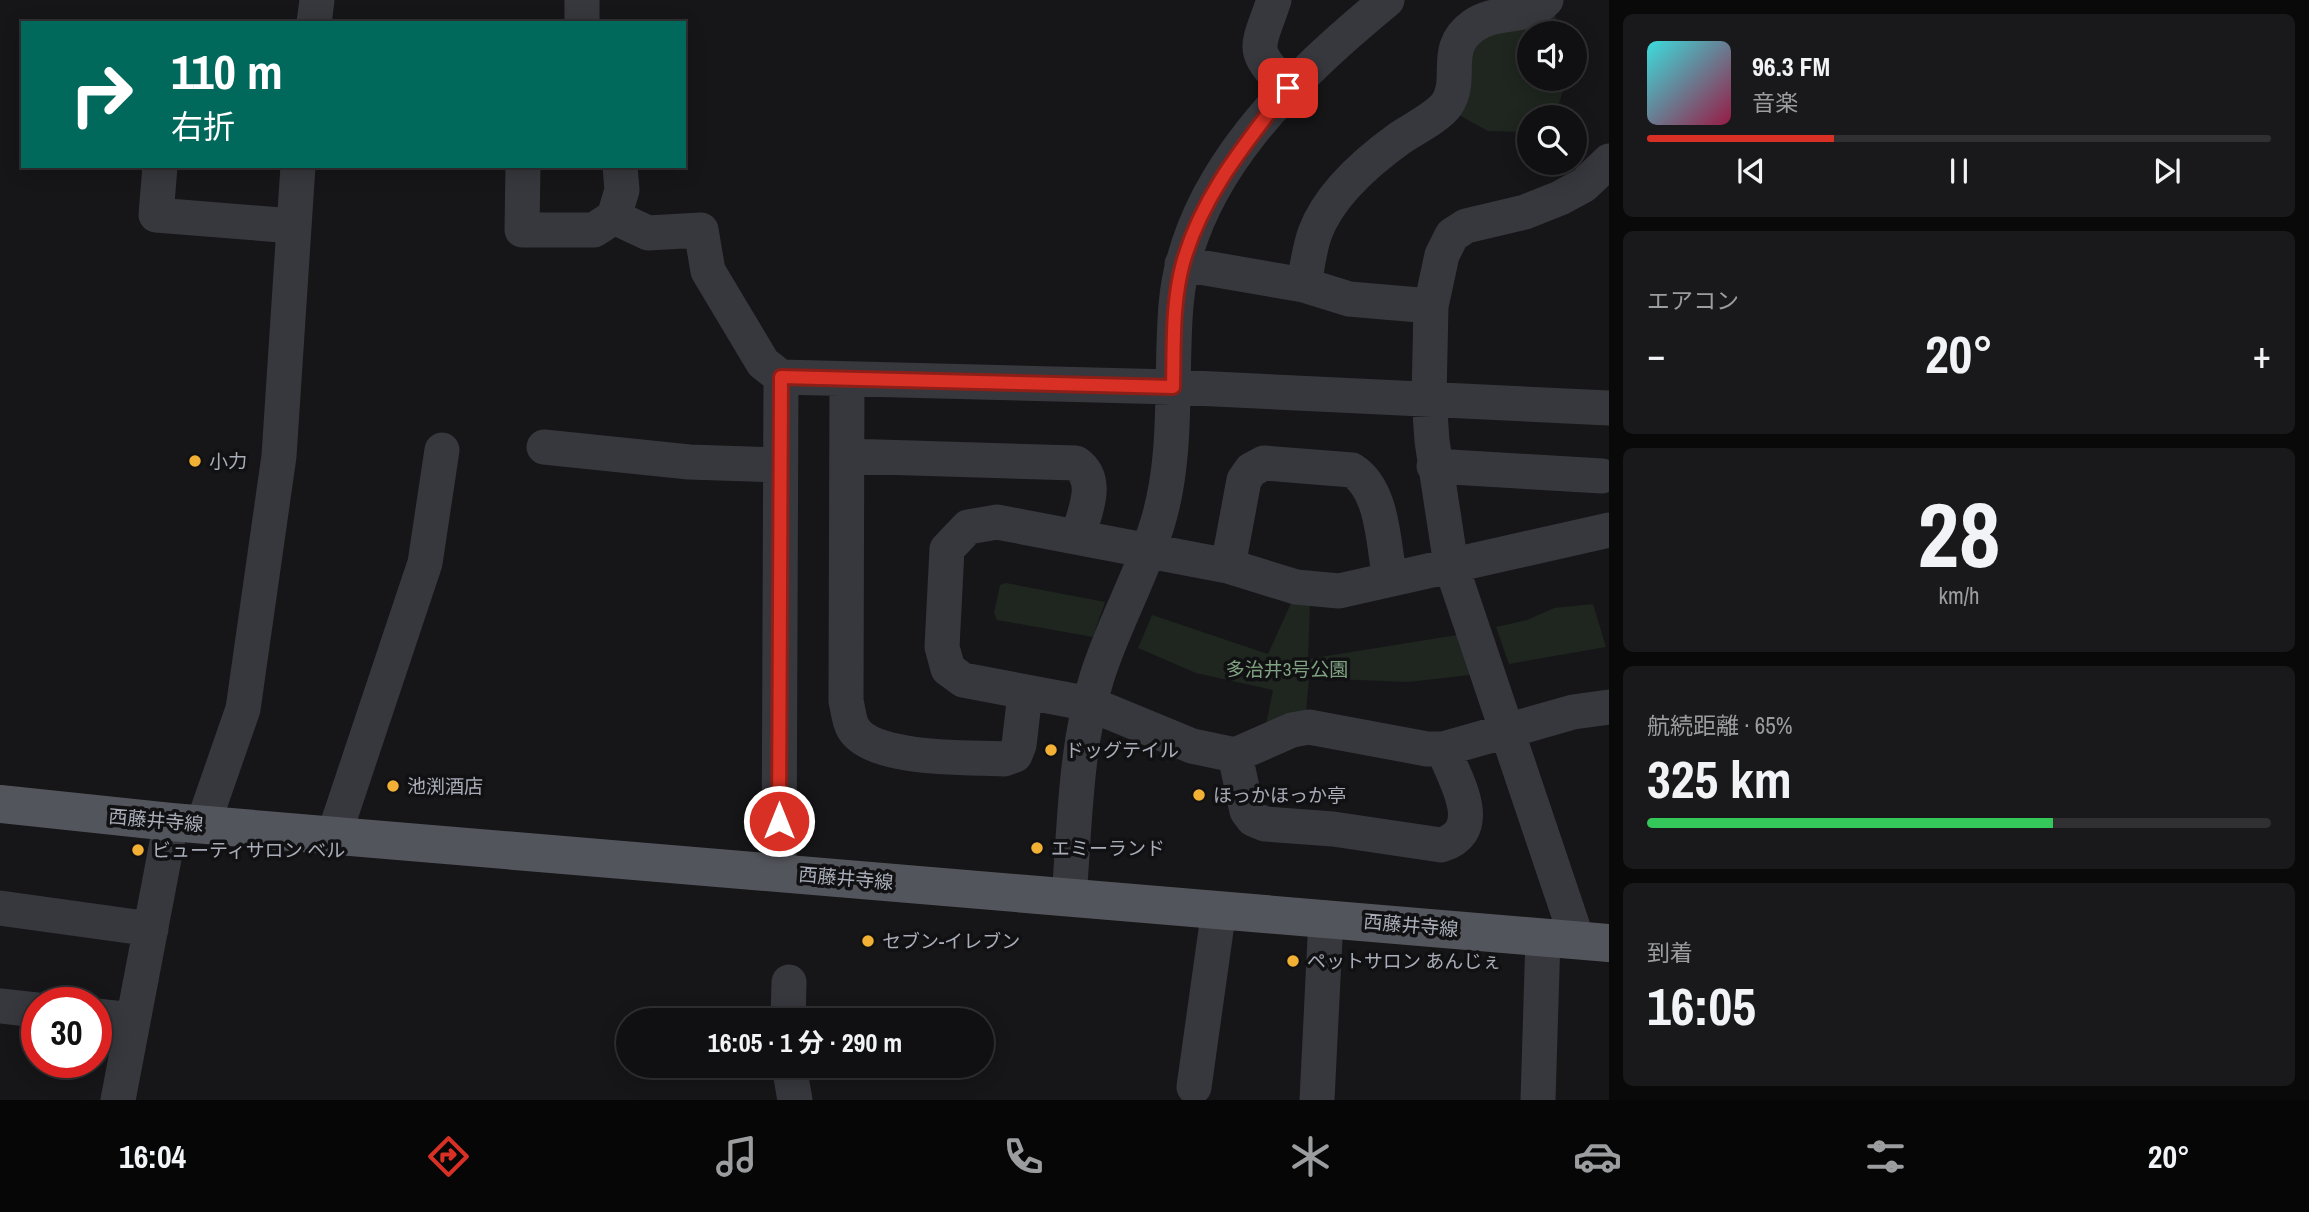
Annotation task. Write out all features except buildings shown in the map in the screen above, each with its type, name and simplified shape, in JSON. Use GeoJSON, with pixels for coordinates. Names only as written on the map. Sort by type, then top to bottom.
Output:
{"type":"FeatureCollection","features":[{"type":"Feature","properties":{"kind":"main road","name":"西藤井寺線"},"geometry":{"type":"LineString","coordinates":[[0,804],[187,823],[1576,940]]}},
{"type":"Feature","properties":{"kind":"street"},"geometry":{"type":"LineString","coordinates":[[314,21],[317,0]]}},
{"type":"Feature","properties":{"kind":"street"},"geometry":{"type":"LineString","coordinates":[[582,0],[582,21]]}},
{"type":"Feature","properties":{"kind":"street"},"geometry":{"type":"LineString","coordinates":[[1274,0],[1259,47],[1261,61],[1288,88]]}},
{"type":"Feature","properties":{"kind":"street"},"geometry":{"type":"LineString","coordinates":[[1069,897],[1082,735],[1097,675],[1158,524],[1168,470],[1176,303],[1182,264],[1203,209],[1222,176],[1288,88],[1323,53],[1387,0]]}},
{"type":"Feature","properties":{"kind":"street"},"geometry":{"type":"LineString","coordinates":[[1304,285],[1315,234],[1340,195],[1364,167],[1447,104],[1453,84],[1455,46],[1462,36],[1474,25],[1503,13],[1528,12],[1546,0]]}},
{"type":"Feature","properties":{"kind":"street"},"geometry":{"type":"LineString","coordinates":[[1538,1100],[1576,940],[1451,565],[1434,466],[1429,398],[1431,306],[1442,255],[1452,235],[1466,226],[1525,212],[1560,198],[1584,185],[1609,161]]}},
{"type":"Feature","properties":{"kind":"street"},"geometry":{"type":"LineString","coordinates":[[160,168],[156,215],[293,226]]}},
{"type":"Feature","properties":{"kind":"street"},"geometry":{"type":"LineString","coordinates":[[118,1100],[151,929],[187,823],[243,709],[279,456],[298,168]]}},
{"type":"Feature","properties":{"kind":"street"},"geometry":{"type":"LineString","coordinates":[[523,168],[522,239],[594,230],[614,217],[622,190],[620,168]]}},
{"type":"Feature","properties":{"kind":"street"},"geometry":{"type":"LineString","coordinates":[[614,217],[648,233],[701,230],[708,271],[763,363],[781,377],[1173,387],[1609,408]]}},
{"type":"Feature","properties":{"kind":"street"},"geometry":{"type":"LineString","coordinates":[[1182,264],[1304,285],[1349,299],[1431,306]]}},
{"type":"Feature","properties":{"kind":"street"},"geometry":{"type":"LineString","coordinates":[[779,873],[781,377]]}},
{"type":"Feature","properties":{"kind":"street"},"geometry":{"type":"LineString","coordinates":[[847,379],[846,701],[853,729],[872,744],[892,752],[1004,760],[1015,755],[1019,745],[1025,694]]}},
{"type":"Feature","properties":{"kind":"street"},"geometry":{"type":"LineString","coordinates":[[544,447],[689,462],[779,465]]}},
{"type":"Feature","properties":{"kind":"street"},"geometry":{"type":"LineString","coordinates":[[334,835],[425,563],[442,450]]}},
{"type":"Feature","properties":{"kind":"street"},"geometry":{"type":"LineString","coordinates":[[847,456],[1076,464],[1086,470],[1091,485],[1078,537]]}},
{"type":"Feature","properties":{"kind":"street"},"geometry":{"type":"LineString","coordinates":[[1228,566],[1244,480],[1251,470],[1264,463],[1352,470],[1362,476],[1373,493],[1390,579]]}},
{"type":"Feature","properties":{"kind":"street"},"geometry":{"type":"LineString","coordinates":[[1434,466],[1602,476]]}},
{"type":"Feature","properties":{"kind":"street"},"geometry":{"type":"LineString","coordinates":[[1609,530],[1339,591],[1306,589],[1228,566],[998,522],[984,523],[968,527],[947,549],[942,647],[948,669],[963,680],[1025,694],[1090,704],[1192,746],[1236,755],[1292,730],[1308,727],[1443,749],[1573,712],[1609,707]]}},
{"type":"Feature","properties":{"kind":"street"},"geometry":{"type":"LineString","coordinates":[[1236,755],[1247,811],[1253,819],[1265,824],[1333,829],[1441,845],[1453,841],[1463,830],[1467,818],[1466,806],[1443,749]]}},
{"type":"Feature","properties":{"kind":"street"},"geometry":{"type":"LineString","coordinates":[[0,908],[151,929]]}},
{"type":"Feature","properties":{"kind":"street"},"geometry":{"type":"LineString","coordinates":[[1194,1087],[1219,909]]}},
{"type":"Feature","properties":{"kind":"street"},"geometry":{"type":"LineString","coordinates":[[1317,1100],[1326,918]]}},
{"type":"Feature","properties":{"kind":"street"},"geometry":{"type":"LineString","coordinates":[[788,1008],[789,982]]}},
{"type":"Feature","properties":{"kind":"street"},"geometry":{"type":"LineString","coordinates":[[0,1006],[21,1008]]}},
{"type":"Feature","properties":{"kind":"street"},"geometry":{"type":"LineString","coordinates":[[112,1018],[133,1020]]}},
{"type":"Feature","properties":{"kind":"street"},"geometry":{"type":"LineString","coordinates":[[791,1078],[795,1100]]}},
{"type":"Feature","properties":{"kind":"green space"},"geometry":{"type":"Polygon","coordinates":[[[1554,15],[1558,21],[1530,21],[1554,15]]]}},
{"type":"Feature","properties":{"kind":"green space"},"geometry":{"type":"Polygon","coordinates":[[[1517,24],[1517,91],[1563,91],[1558,105],[1517,105],[1517,132],[1488,131],[1457,114],[1468,65],[1480,39],[1517,24]]]}},
{"type":"Feature","properties":{"kind":"green space"},"geometry":{"type":"Polygon","coordinates":[[[1006,583],[1105,602],[1093,637],[997,620],[994,613],[1000,585],[1006,583]]]}},
{"type":"Feature","properties":{"kind":"green space","name":"多治井3号公園"},"geometry":{"type":"Polygon","coordinates":[[[1292,601],[1310,603],[1308,659],[1457,635],[1470,675],[1408,682],[1309,678],[1306,712],[1266,725],[1273,690],[1196,673],[1138,648],[1152,615],[1268,654],[1292,601]]]}},
{"type":"Feature","properties":{"kind":"green space"},"geometry":{"type":"Polygon","coordinates":[[[1593,604],[1606,647],[1509,664],[1496,627],[1527,620],[1554,608],[1593,604]]]}},
{"type":"Feature","properties":{"kind":"place","name":"小力"},"geometry":{"type":"Point","coordinates":[195,461]}},
{"type":"Feature","properties":{"kind":"place","name":"ドッグテイル"},"geometry":{"type":"Point","coordinates":[1051,750]}},
{"type":"Feature","properties":{"kind":"place","name":"池渕酒店"},"geometry":{"type":"Point","coordinates":[393,786]}},
{"type":"Feature","properties":{"kind":"place","name":"ほっかほっか亭"},"geometry":{"type":"Point","coordinates":[1199,795]}},
{"type":"Feature","properties":{"kind":"place","name":"エミーランド"},"geometry":{"type":"Point","coordinates":[1037,848]}},
{"type":"Feature","properties":{"kind":"place","name":"ビューティサロン ベル"},"geometry":{"type":"Point","coordinates":[138,850]}},
{"type":"Feature","properties":{"kind":"place","name":"セブン-イレブン"},"geometry":{"type":"Point","coordinates":[868,941]}},
{"type":"Feature","properties":{"kind":"place","name":"ペットサロン あんじぇ"},"geometry":{"type":"Point","coordinates":[1293,961]}},
{"type":"Feature","properties":{"kind":"route"},"geometry":{"type":"LineString","coordinates":[[779,821],[781,377],[1173,387],[1176,303],[1182,264],[1203,209],[1222,176],[1288,88]]}}]}
